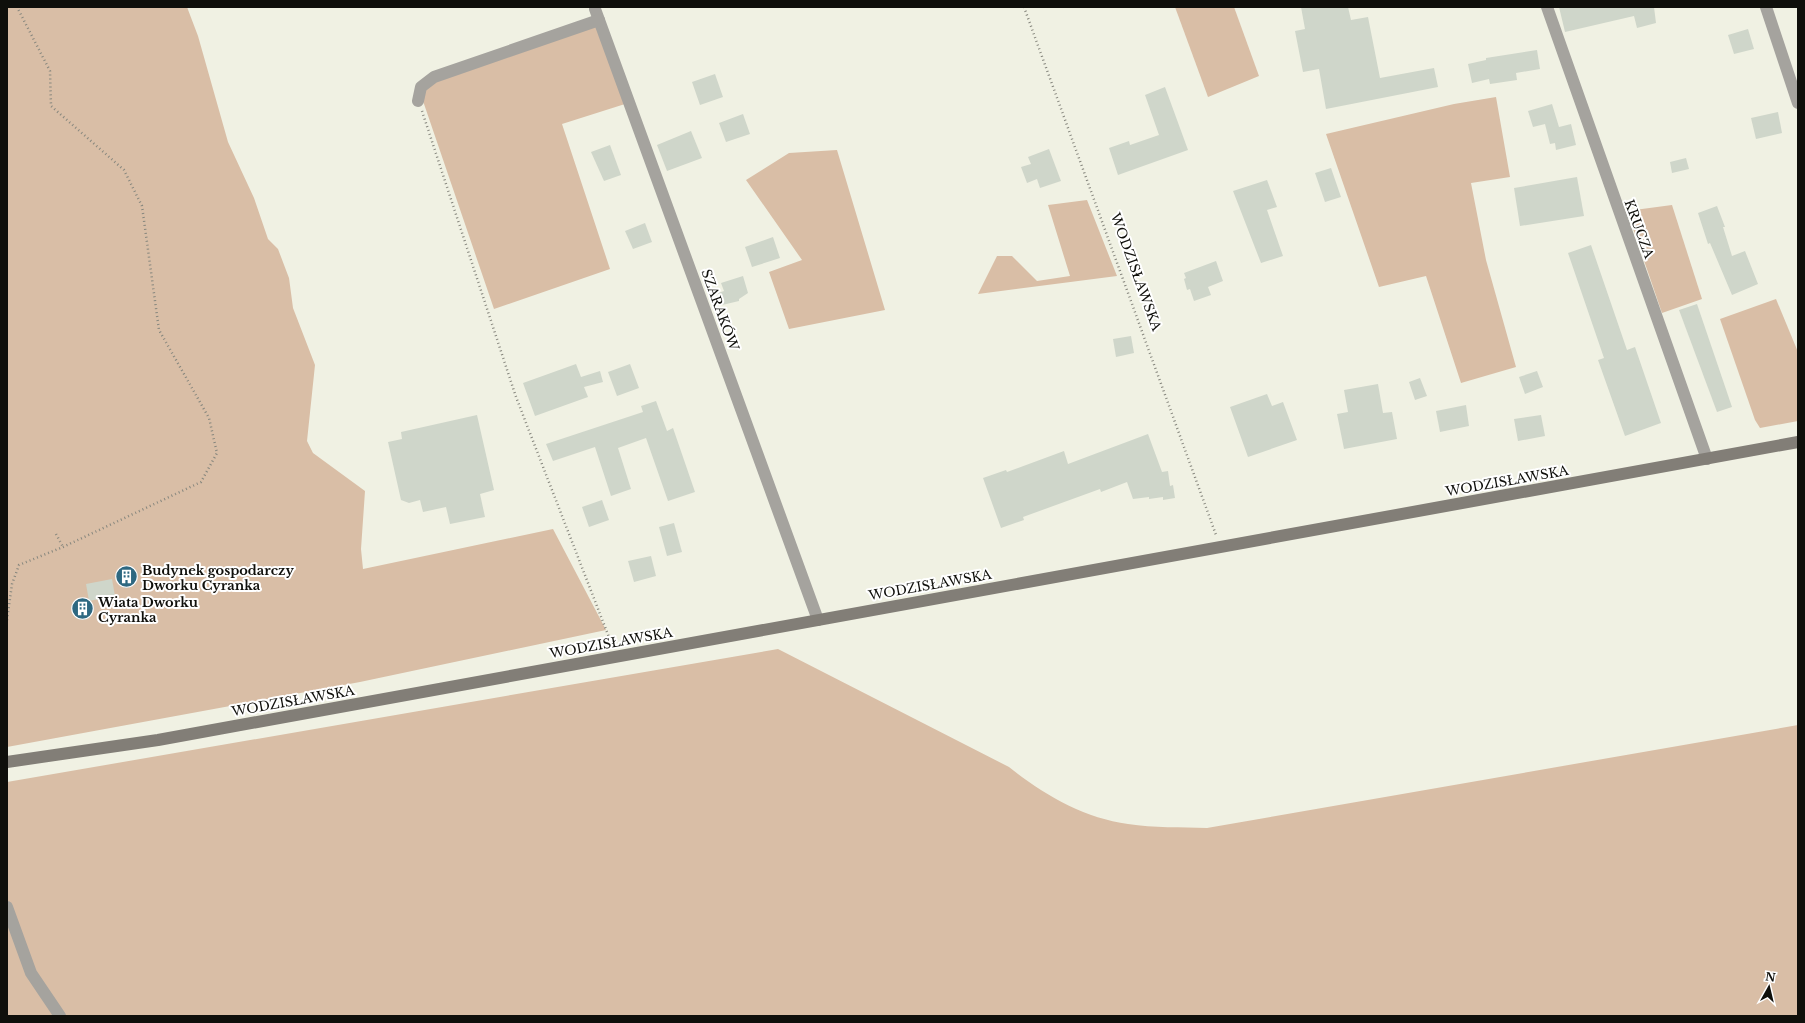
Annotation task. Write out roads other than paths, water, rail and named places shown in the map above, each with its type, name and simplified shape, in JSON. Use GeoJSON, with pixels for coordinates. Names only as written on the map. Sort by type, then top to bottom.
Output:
{"type":"FeatureCollection","features":[{"type":"Feature","properties":{"kind":"main road","name":"WODZISŁAWSKA"},"geometry":{"type":"LineString","coordinates":[[7,762],[158,740],[1798,442]]}},
{"type":"Feature","properties":{"kind":"street","name":"KRUCZA"},"geometry":{"type":"LineString","coordinates":[[1547,7],[1707,459]]}},
{"type":"Feature","properties":{"kind":"street"},"geometry":{"type":"LineString","coordinates":[[1766,7],[1798,103]]}},
{"type":"Feature","properties":{"kind":"street","name":"SZARAKÓW"},"geometry":{"type":"LineString","coordinates":[[418,101],[421,87],[434,77],[597,14],[818,620]]}},
{"type":"Feature","properties":{"kind":"street"},"geometry":{"type":"LineString","coordinates":[[7,907],[31,973],[60,1016]]}},
{"type":"Feature","properties":{"kind":"place","name":"Budynek gospodarczy Dworku Cyranka"},"geometry":{"type":"Point","coordinates":[126,577]}},
{"type":"Feature","properties":{"kind":"place","name":"Wiata Dworku Cyranka"},"geometry":{"type":"Point","coordinates":[83,609]}}]}
